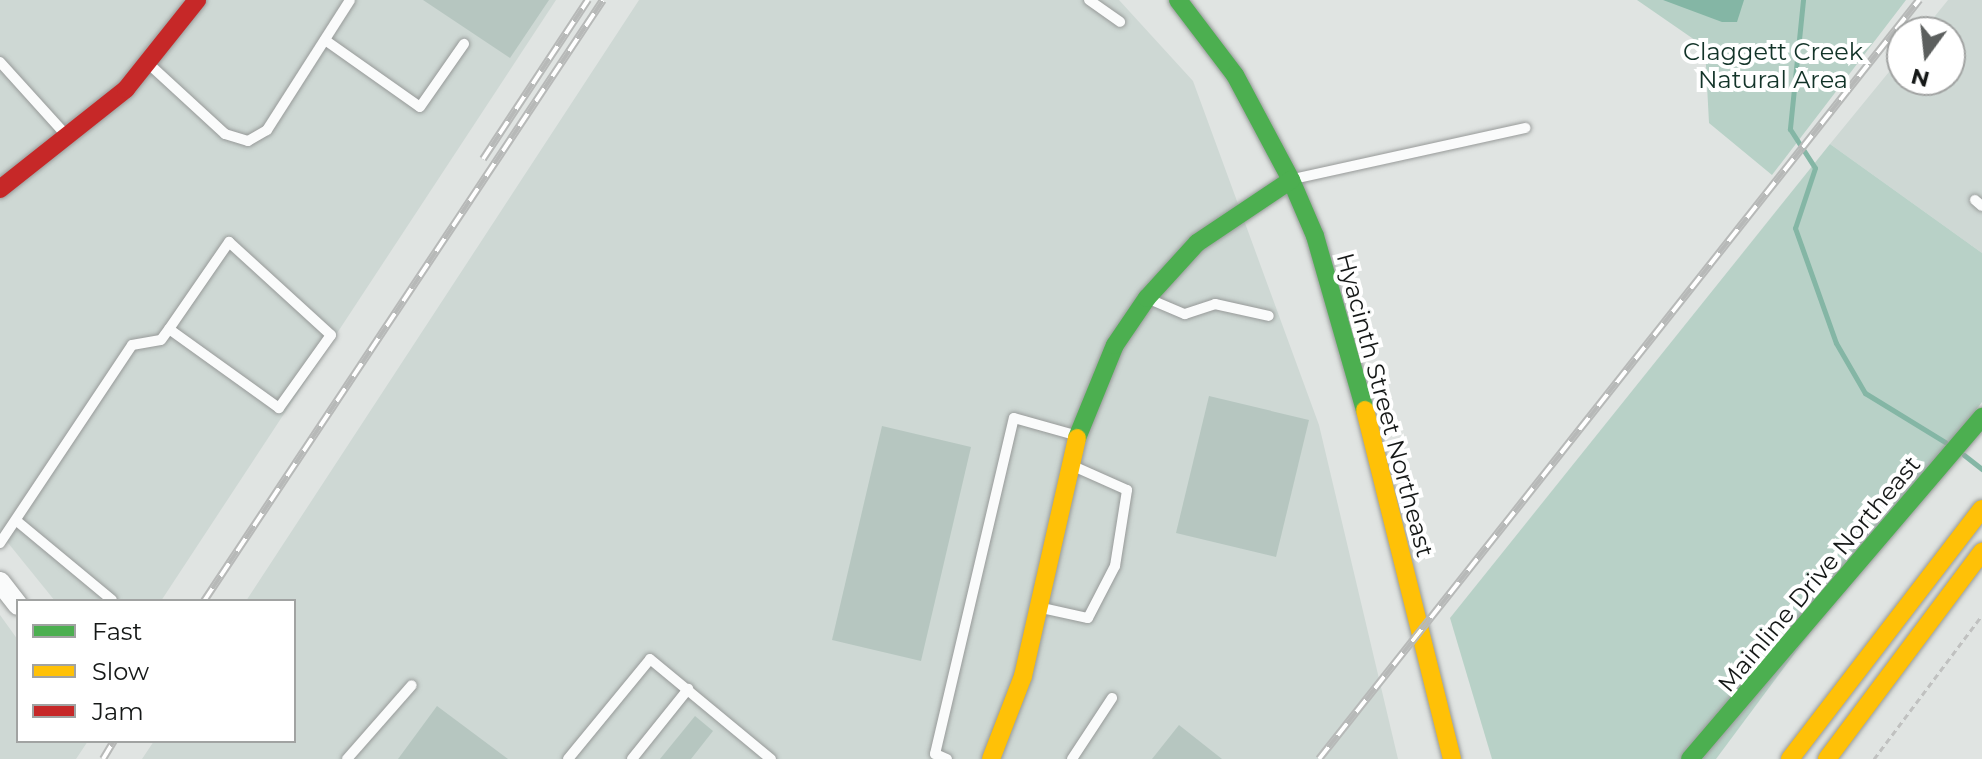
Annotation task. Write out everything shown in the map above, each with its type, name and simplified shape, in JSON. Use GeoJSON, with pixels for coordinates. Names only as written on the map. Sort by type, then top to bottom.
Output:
{"type":"FeatureCollection","features":[{"type":"Feature","properties":{"kind":"main road"},"geometry":{"type":"LineString","coordinates":[[0,189],[68,138],[149,64],[197,0]]}},
{"type":"Feature","properties":{"kind":"main road","name":"Hyacinth Street Northeast"},"geometry":{"type":"LineString","coordinates":[[1178,0],[1235,75],[1291,180],[1350,351],[1448,758]]}},
{"type":"Feature","properties":{"kind":"main road"},"geometry":{"type":"LineString","coordinates":[[991,759],[1023,676],[1077,436],[1115,345],[1147,298],[1197,243],[1291,180]]}},
{"type":"Feature","properties":{"kind":"main road","name":"Mainline Drive Northeast"},"geometry":{"type":"LineString","coordinates":[[1690,759],[1977,423]]}},
{"type":"Feature","properties":{"kind":"main road"},"geometry":{"type":"LineString","coordinates":[[1790,759],[1982,509]]}},
{"type":"Feature","properties":{"kind":"main road"},"geometry":{"type":"LineString","coordinates":[[1827,759],[1982,552]]}},
{"type":"Feature","properties":{"kind":"street"},"geometry":{"type":"LineString","coordinates":[[0,582],[16,602]]}},
{"type":"Feature","properties":{"kind":"lane"},"geometry":{"type":"LineString","coordinates":[[149,64],[225,134],[248,141],[267,130],[350,0]]}},
{"type":"Feature","properties":{"kind":"lane"},"geometry":{"type":"LineString","coordinates":[[1089,0],[1120,22]]}},
{"type":"Feature","properties":{"kind":"lane"},"geometry":{"type":"LineString","coordinates":[[325,40],[420,107],[464,44]]}},
{"type":"Feature","properties":{"kind":"lane"},"geometry":{"type":"LineString","coordinates":[[0,62],[68,138]]}},
{"type":"Feature","properties":{"kind":"lane"},"geometry":{"type":"LineString","coordinates":[[1291,180],[1525,128]]}},
{"type":"Feature","properties":{"kind":"lane"},"geometry":{"type":"LineString","coordinates":[[0,543],[18,522],[132,345],[161,340],[229,242],[331,335],[279,408],[169,329]]}},
{"type":"Feature","properties":{"kind":"lane"},"geometry":{"type":"LineString","coordinates":[[1147,298],[1185,314],[1215,304],[1269,316]]}},
{"type":"Feature","properties":{"kind":"lane"},"geometry":{"type":"LineString","coordinates":[[947,759],[935,754],[1014,418],[1077,436]]}},
{"type":"Feature","properties":{"kind":"lane"},"geometry":{"type":"LineString","coordinates":[[1040,608],[1088,618],[1115,566],[1127,490],[1069,464]]}},
{"type":"Feature","properties":{"kind":"lane"},"geometry":{"type":"LineString","coordinates":[[18,522],[111,599]]}},
{"type":"Feature","properties":{"kind":"lane"},"geometry":{"type":"LineString","coordinates":[[568,759],[650,659],[771,759]]}},
{"type":"Feature","properties":{"kind":"lane"},"geometry":{"type":"LineString","coordinates":[[347,759],[412,685]]}},
{"type":"Feature","properties":{"kind":"lane"},"geometry":{"type":"LineString","coordinates":[[632,759],[688,689]]}},
{"type":"Feature","properties":{"kind":"lane"},"geometry":{"type":"LineString","coordinates":[[1072,759],[1112,698]]}},
{"type":"Feature","properties":{"kind":"path"},"geometry":{"type":"LineString","coordinates":[[1874,759],[1982,615]]}},
{"type":"Feature","properties":{"kind":"shaded area"},"geometry":{"type":"Polygon","coordinates":[[[0,0],[556,0],[162,599],[53,599],[0,533],[0,0]]]}},
{"type":"Feature","properties":{"kind":"shaded area"},"geometry":{"type":"Polygon","coordinates":[[[639,0],[1119,0],[1193,81],[1319,425],[1398,759],[142,759],[153,743],[296,743],[296,599],[247,599],[639,0]]]}},
{"type":"Feature","properties":{"kind":"shaded area"},"geometry":{"type":"Polygon","coordinates":[[[1663,0],[1744,0],[1737,22],[1722,22],[1663,0]]]}},
{"type":"Feature","properties":{"kind":"shaded area"},"geometry":{"type":"Polygon","coordinates":[[[1948,0],[1982,0],[1982,253],[1830,144],[1886,76],[1886,96],[1966,96],[1966,16],[1935,16],[1948,0]]]}},
{"type":"Feature","properties":{"kind":"shaded area"},"geometry":{"type":"Polygon","coordinates":[[[0,615],[16,637],[16,743],[87,743],[76,759],[0,759],[0,615]]]}},
{"type":"Feature","properties":{"kind":"green space","name":"Claggett Creek Natural Area"},"geometry":{"type":"Polygon","coordinates":[[[1637,0],[1906,0],[1894,16],[1886,16],[1886,26],[1772,175],[1709,123],[1705,47],[1637,0]]]}},
{"type":"Feature","properties":{"kind":"green space"},"geometry":{"type":"Polygon","coordinates":[[[1830,144],[1982,253],[1982,402],[1716,759],[1492,759],[1450,618],[1830,144]]]}},
{"type":"Feature","properties":{"kind":"building"},"geometry":{"type":"Polygon","coordinates":[[[423,0],[549,0],[510,58],[423,0]]]}},
{"type":"Feature","properties":{"kind":"building"},"geometry":{"type":"Polygon","coordinates":[[[1209,396],[1309,420],[1276,557],[1176,533],[1209,396]]]}},
{"type":"Feature","properties":{"kind":"building"},"geometry":{"type":"Polygon","coordinates":[[[882,426],[971,447],[921,661],[832,640],[882,426]]]}},
{"type":"Feature","properties":{"kind":"building"},"geometry":{"type":"Polygon","coordinates":[[[437,706],[508,759],[398,759],[437,706]]]}},
{"type":"Feature","properties":{"kind":"building"},"geometry":{"type":"Polygon","coordinates":[[[695,716],[713,731],[691,759],[660,759],[695,716]]]}},
{"type":"Feature","properties":{"kind":"building"},"geometry":{"type":"Polygon","coordinates":[[[1179,725],[1222,759],[1152,759],[1179,725]]]}},
{"type":"Feature","properties":{"kind":"waterway"},"geometry":{"type":"LineString","coordinates":[[1803,0],[1790,129],[1815,168],[1795,228],[1836,343],[1865,393],[1945,442]]}},
{"type":"Feature","properties":{"kind":"waterway"},"geometry":{"type":"LineString","coordinates":[[1964,455],[1982,469]]}},
{"type":"Feature","properties":{"kind":"railway"},"geometry":{"type":"LineString","coordinates":[[483,159],[588,0]]}},
{"type":"Feature","properties":{"kind":"railway"},"geometry":{"type":"LineString","coordinates":[[205,599],[603,0]]}},
{"type":"Feature","properties":{"kind":"railway"},"geometry":{"type":"LineString","coordinates":[[1319,759],[1919,0]]}},
{"type":"Feature","properties":{"kind":"railway"},"geometry":{"type":"LineString","coordinates":[[103,759],[113,743]]}},
{"type":"Feature","properties":{"kind":"traffic: fast"},"geometry":{"type":"LineString","coordinates":[[1178,0],[1235,75],[1291,180],[1315,236],[1365,410]]}},
{"type":"Feature","properties":{"kind":"traffic: fast"},"geometry":{"type":"LineString","coordinates":[[1077,438],[1115,345],[1147,298],[1197,243],[1291,180]]}},
{"type":"Feature","properties":{"kind":"traffic: fast"},"geometry":{"type":"LineString","coordinates":[[1690,759],[1982,417]]}},
{"type":"Feature","properties":{"kind":"traffic: slow"},"geometry":{"type":"LineString","coordinates":[[1365,410],[1452,759]]}},
{"type":"Feature","properties":{"kind":"traffic: slow"},"geometry":{"type":"LineString","coordinates":[[991,759],[1023,676],[1077,438]]}},
{"type":"Feature","properties":{"kind":"traffic: slow"},"geometry":{"type":"LineString","coordinates":[[1790,759],[1982,509]]}},
{"type":"Feature","properties":{"kind":"traffic: slow"},"geometry":{"type":"LineString","coordinates":[[1827,759],[1982,552]]}},
{"type":"Feature","properties":{"kind":"traffic: jam"},"geometry":{"type":"LineString","coordinates":[[0,189],[126,89],[197,0]]}}]}
